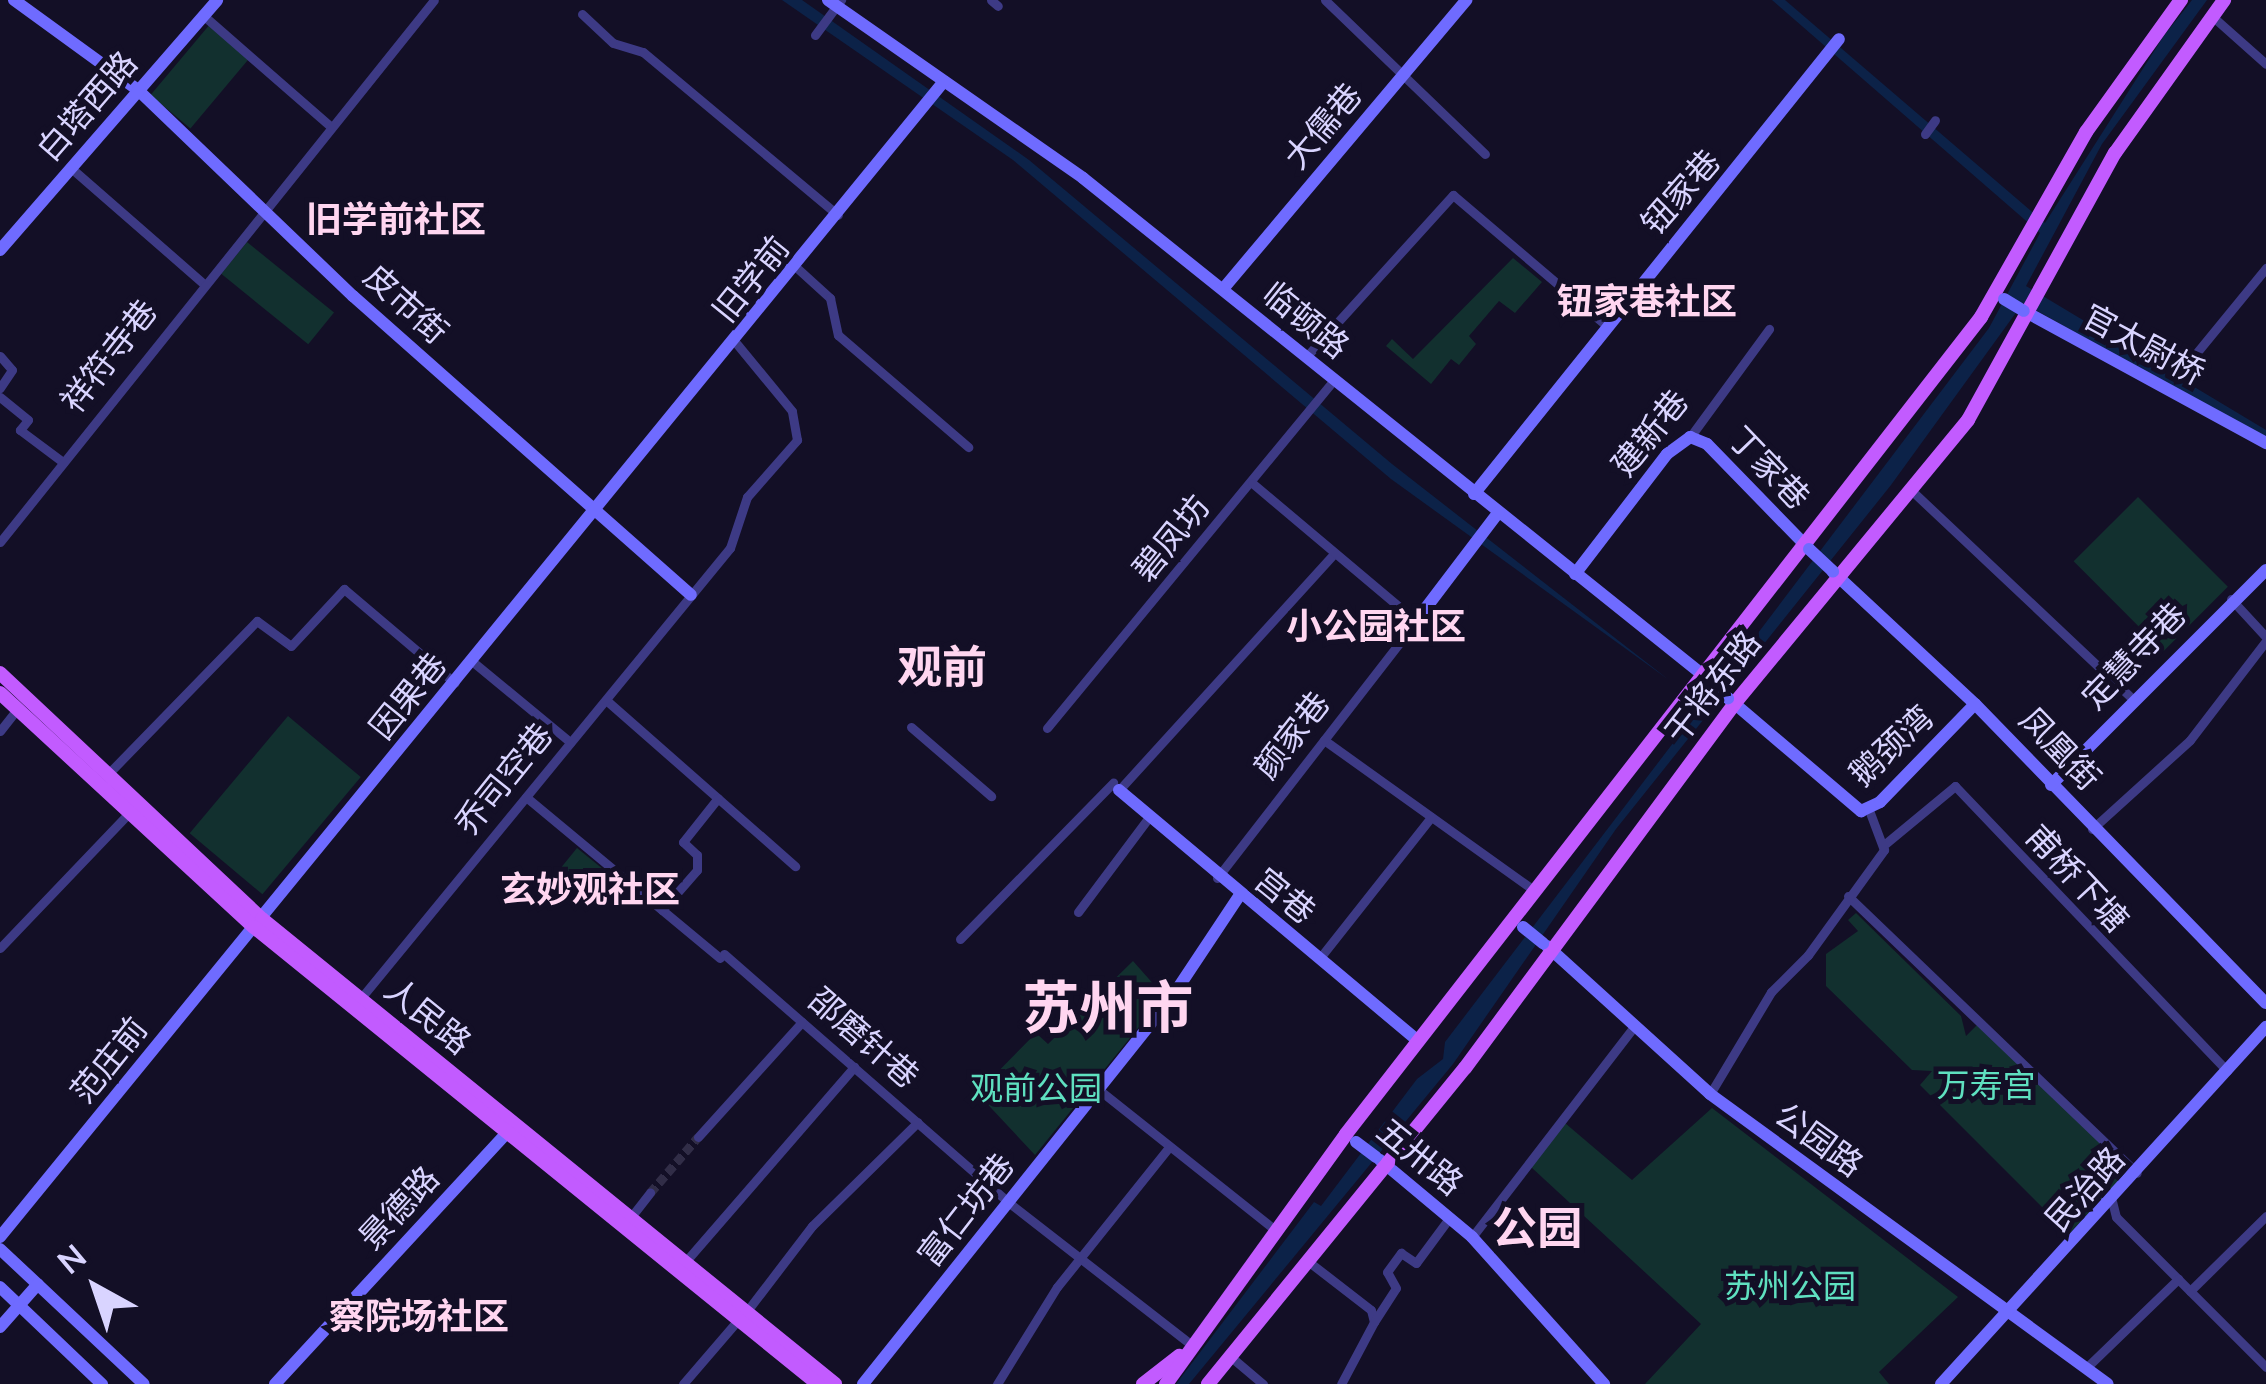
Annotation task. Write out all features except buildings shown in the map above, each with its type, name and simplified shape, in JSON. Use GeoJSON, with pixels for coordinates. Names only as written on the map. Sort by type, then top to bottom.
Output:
{"type":"FeatureCollection","features":[{"type":"Feature","properties":{"kind":"main road","name":"干将东路"},"geometry":{"type":"LineString","coordinates":[[1166,1384],[1418,1041],[1518,924],[1535,891],[1686,692],[1704,676],[2000,297],[2030,231],[2086,132],[2181,0]]}},
{"type":"Feature","properties":{"kind":"main road","name":"干将东路"},"geometry":{"type":"LineString","coordinates":[[1211,1382],[1309,1262],[1731,701],[1968,420],[2115,153],[2224,0]]}},
{"type":"Feature","properties":{"kind":"main road","name":"人民路"},"geometry":{"type":"LineString","coordinates":[[0,674],[107,776],[133,808]]}},
{"type":"Feature","properties":{"kind":"main road","name":"人民路"},"geometry":{"type":"LineString","coordinates":[[0,693],[258,923],[835,1384]]}},
{"type":"Feature","properties":{"kind":"main road","name":"人民路"},"geometry":{"type":"LineString","coordinates":[[258,923],[361,998],[511,1128],[686,1261],[818,1384]]}},
{"type":"Feature","properties":{"kind":"main road"},"geometry":{"type":"LineString","coordinates":[[1143,1384],[1192,1345]]}},
{"type":"Feature","properties":{"kind":"street","name":"皮市街"},"geometry":{"type":"LineString","coordinates":[[14,0],[138,90],[691,595]]}},
{"type":"Feature","properties":{"kind":"street","name":"白塔西路"},"geometry":{"type":"LineString","coordinates":[[0,250],[218,0]]}},
{"type":"Feature","properties":{"kind":"street","name":"祥符寺巷"},"geometry":{"type":"LineString","coordinates":[[0,542],[262,206],[434,0]]}},
{"type":"Feature","properties":{"kind":"street"},"geometry":{"type":"LineString","coordinates":[[1325,0],[1485,154]]}},
{"type":"Feature","properties":{"kind":"street","name":"大儒巷"},"geometry":{"type":"LineString","coordinates":[[1223,289],[1466,0]]}},
{"type":"Feature","properties":{"kind":"street"},"geometry":{"type":"LineString","coordinates":[[817,33],[835,2]]}},
{"type":"Feature","properties":{"kind":"street","name":"临顿路"},"geometry":{"type":"LineString","coordinates":[[835,2],[940,86],[1223,289],[1731,701]]}},
{"type":"Feature","properties":{"kind":"street"},"geometry":{"type":"LineString","coordinates":[[581,14],[614,43],[644,52],[838,215]]}},
{"type":"Feature","properties":{"kind":"street"},"geometry":{"type":"LineString","coordinates":[[203,16],[329,125]]}},
{"type":"Feature","properties":{"kind":"street"},"geometry":{"type":"LineString","coordinates":[[2211,16],[2266,64]]}},
{"type":"Feature","properties":{"kind":"street","name":"钮家巷"},"geometry":{"type":"LineString","coordinates":[[1474,494],[1835,44]]}},
{"type":"Feature","properties":{"kind":"street","name":"旧学前"},"geometry":{"type":"LineString","coordinates":[[597,509],[736,344],[940,86]]}},
{"type":"Feature","properties":{"kind":"street"},"geometry":{"type":"LineString","coordinates":[[1924,134],[1934,122]]}},
{"type":"Feature","properties":{"kind":"street"},"geometry":{"type":"LineString","coordinates":[[71,168],[202,283]]}},
{"type":"Feature","properties":{"kind":"street"},"geometry":{"type":"LineString","coordinates":[[1306,357],[1454,195],[1606,325]]}},
{"type":"Feature","properties":{"kind":"street"},"geometry":{"type":"LineString","coordinates":[[796,268],[830,298],[838,335],[968,447]]}},
{"type":"Feature","properties":{"kind":"street"},"geometry":{"type":"LineString","coordinates":[[2189,362],[2266,268]]}},
{"type":"Feature","properties":{"kind":"street","name":"官太尉桥"},"geometry":{"type":"LineString","coordinates":[[2000,297],[2266,442]]}},
{"type":"Feature","properties":{"kind":"street","name":"建新巷"},"geometry":{"type":"LineString","coordinates":[[1575,574],[1667,454],[1690,437],[1769,329]]}},
{"type":"Feature","properties":{"kind":"street","name":"乔司空巷"},"geometry":{"type":"LineString","coordinates":[[361,998],[730,548],[747,497],[797,440],[788,404],[736,344]]}},
{"type":"Feature","properties":{"kind":"street"},"geometry":{"type":"LineString","coordinates":[[0,356],[12,370],[0,393],[28,420],[20,430],[63,462]]}},
{"type":"Feature","properties":{"kind":"street","name":"碧凤坊"},"geometry":{"type":"LineString","coordinates":[[1047,728],[1334,380]]}},
{"type":"Feature","properties":{"kind":"street","name":"丁家巷"},"geometry":{"type":"LineString","coordinates":[[1690,437],[1707,444],[1806,547]]}},
{"type":"Feature","properties":{"kind":"street"},"geometry":{"type":"LineString","coordinates":[[1252,483],[1416,621]]}},
{"type":"Feature","properties":{"kind":"street"},"geometry":{"type":"LineString","coordinates":[[1911,490],[2133,699]]}},
{"type":"Feature","properties":{"kind":"street","name":"因果巷"},"geometry":{"type":"LineString","coordinates":[[258,923],[597,509]]}},
{"type":"Feature","properties":{"kind":"street","name":"颜家巷"},"geometry":{"type":"LineString","coordinates":[[1217,878],[1498,513]]}},
{"type":"Feature","properties":{"kind":"street","name":"凤凰街"},"geometry":{"type":"LineString","coordinates":[[1806,547],[1973,706],[2266,1003]]}},
{"type":"Feature","properties":{"kind":"street"},"geometry":{"type":"LineString","coordinates":[[959,939],[1233,668],[1334,554]]}},
{"type":"Feature","properties":{"kind":"street","name":"定慧寺巷"},"geometry":{"type":"LineString","coordinates":[[2051,785],[2231,598],[2266,570]]}},
{"type":"Feature","properties":{"kind":"street"},"geometry":{"type":"LineString","coordinates":[[107,776],[257,621],[291,646],[344,590],[455,683]]}},
{"type":"Feature","properties":{"kind":"street"},"geometry":{"type":"LineString","coordinates":[[2093,828],[2190,740],[2266,639],[2231,598]]}},
{"type":"Feature","properties":{"kind":"street"},"geometry":{"type":"LineString","coordinates":[[472,662],[570,742]]}},
{"type":"Feature","properties":{"kind":"street"},"geometry":{"type":"LineString","coordinates":[[606,700],[795,866]]}},
{"type":"Feature","properties":{"kind":"street","name":"鹅颈湾"},"geometry":{"type":"LineString","coordinates":[[1731,701],[1846,806],[1868,810],[1973,706]]}},
{"type":"Feature","properties":{"kind":"street"},"geometry":{"type":"LineString","coordinates":[[0,731],[17,710]]}},
{"type":"Feature","properties":{"kind":"street"},"geometry":{"type":"LineString","coordinates":[[911,727],[991,796]]}},
{"type":"Feature","properties":{"kind":"street"},"geometry":{"type":"LineString","coordinates":[[1324,740],[1535,891]]}},
{"type":"Feature","properties":{"kind":"street","name":"甫桥下塘"},"geometry":{"type":"LineString","coordinates":[[1885,844],[1955,785],[2227,1071]]}},
{"type":"Feature","properties":{"kind":"street","name":"宫巷"},"geometry":{"type":"LineString","coordinates":[[1116,787],[1217,878],[1418,1041]]}},
{"type":"Feature","properties":{"kind":"street","name":"邵磨针巷"},"geometry":{"type":"LineString","coordinates":[[526,797],[802,1022],[1008,1202],[1192,1345]]}},
{"type":"Feature","properties":{"kind":"street"},"geometry":{"type":"LineString","coordinates":[[662,910],[697,870],[697,855],[683,842],[718,799]]}},
{"type":"Feature","properties":{"kind":"street"},"geometry":{"type":"LineString","coordinates":[[0,948],[133,808]]}},
{"type":"Feature","properties":{"kind":"street"},"geometry":{"type":"LineString","coordinates":[[1709,1094],[1771,992],[1885,844],[1868,810]]}},
{"type":"Feature","properties":{"kind":"street"},"geometry":{"type":"LineString","coordinates":[[1078,912],[1149,817]]}},
{"type":"Feature","properties":{"kind":"street"},"geometry":{"type":"LineString","coordinates":[[1318,961],[1431,817]]}},
{"type":"Feature","properties":{"kind":"street","name":"凤凰街"},"geometry":{"type":"LineString","coordinates":[[2093,828],[2266,1013]]}},
{"type":"Feature","properties":{"kind":"street","name":"富仁坊巷"},"geometry":{"type":"LineString","coordinates":[[863,1384],[1098,1089],[1239,896]]}},
{"type":"Feature","properties":{"kind":"street"},"geometry":{"type":"LineString","coordinates":[[1848,896],[2137,1173]]}},
{"type":"Feature","properties":{"kind":"street","name":"范庄前"},"geometry":{"type":"LineString","coordinates":[[0,1238],[258,923]]}},
{"type":"Feature","properties":{"kind":"street","name":"公园路"},"geometry":{"type":"LineString","coordinates":[[1518,924],[1709,1094],[2108,1384]]}},
{"type":"Feature","properties":{"kind":"street"},"geometry":{"type":"LineString","coordinates":[[698,1137],[802,1022]]}},
{"type":"Feature","properties":{"kind":"street"},"geometry":{"type":"LineString","coordinates":[[1472,1237],[1634,1027]]}},
{"type":"Feature","properties":{"kind":"street","name":"民治路"},"geometry":{"type":"LineString","coordinates":[[1940,1384],[2112,1202],[2266,1027]]}},
{"type":"Feature","properties":{"kind":"street"},"geometry":{"type":"LineString","coordinates":[[686,1261],[854,1067]]}},
{"type":"Feature","properties":{"kind":"street"},"geometry":{"type":"LineString","coordinates":[[1098,1089],[1275,1230]]}},
{"type":"Feature","properties":{"kind":"street"},"geometry":{"type":"LineString","coordinates":[[683,1384],[812,1226],[918,1122]]}},
{"type":"Feature","properties":{"kind":"street","name":"景德路"},"geometry":{"type":"LineString","coordinates":[[275,1384],[511,1128]]}},
{"type":"Feature","properties":{"kind":"street","name":"五卅路"},"geometry":{"type":"LineString","coordinates":[[1351,1138],[1472,1237],[1604,1384]]}},
{"type":"Feature","properties":{"kind":"street"},"geometry":{"type":"LineString","coordinates":[[997,1384],[1082,1256],[1169,1147]]}},
{"type":"Feature","properties":{"kind":"street"},"geometry":{"type":"LineString","coordinates":[[631,1217],[650,1193]]}},
{"type":"Feature","properties":{"kind":"street"},"geometry":{"type":"LineString","coordinates":[[2112,1202],[2116,1217],[2266,1367]]}},
{"type":"Feature","properties":{"kind":"street"},"geometry":{"type":"LineString","coordinates":[[2190,1291],[2266,1216]]}},
{"type":"Feature","properties":{"kind":"street"},"geometry":{"type":"LineString","coordinates":[[1341,1384],[1396,1288],[1387,1272],[1401,1253],[1416,1263],[1450,1217]]}},
{"type":"Feature","properties":{"kind":"street"},"geometry":{"type":"LineString","coordinates":[[0,1249],[144,1384]]}},
{"type":"Feature","properties":{"kind":"street"},"geometry":{"type":"LineString","coordinates":[[1309,1262],[1371,1310],[1374,1322]]}},
{"type":"Feature","properties":{"kind":"street"},"geometry":{"type":"LineString","coordinates":[[2087,1367],[2178,1280]]}},
{"type":"Feature","properties":{"kind":"street"},"geometry":{"type":"LineString","coordinates":[[0,1327],[38,1284]]}},
{"type":"Feature","properties":{"kind":"street"},"geometry":{"type":"LineString","coordinates":[[0,1288],[102,1384]]}},
{"type":"Feature","properties":{"kind":"street"},"geometry":{"type":"LineString","coordinates":[[1231,1358],[1263,1384]]}},
{"type":"Feature","properties":{"kind":"green space"},"geometry":{"type":"Polygon","coordinates":[[[211,23],[251,56],[190,128],[151,95],[211,23]]]}},
{"type":"Feature","properties":{"kind":"green space"},"geometry":{"type":"Polygon","coordinates":[[[247,242],[334,312],[308,344],[221,274],[247,242]]]}},
{"type":"Feature","properties":{"kind":"green space"},"geometry":{"type":"Polygon","coordinates":[[[1513,258],[1542,282],[1515,313],[1499,301],[1469,336],[1476,344],[1459,365],[1451,359],[1431,384],[1386,346],[1392,339],[1413,359],[1513,258]]]}},
{"type":"Feature","properties":{"kind":"green space"},"geometry":{"type":"Polygon","coordinates":[[[2138,497],[2228,587],[2163,651],[2074,561],[2138,497]]]}},
{"type":"Feature","properties":{"kind":"green space"},"geometry":{"type":"Polygon","coordinates":[[[288,716],[361,777],[262,894],[190,833],[288,716]]]}},
{"type":"Feature","properties":{"kind":"green space"},"geometry":{"type":"Polygon","coordinates":[[[577,848],[613,877],[587,909],[551,880],[577,848]]]}},
{"type":"Feature","properties":{"kind":"green space","name":"万寿宫"},"geometry":{"type":"Polygon","coordinates":[[[1856,913],[1961,1016],[1966,1036],[1980,1022],[2128,1170],[2069,1234],[1920,1085],[1932,1071],[1912,1070],[1826,986],[1826,954],[1858,931],[1848,920],[1856,913]]]}},
{"type":"Feature","properties":{"kind":"green space","name":"观前公园"},"geometry":{"type":"Polygon","coordinates":[[[1133,961],[1164,996],[1035,1155],[977,1093],[1036,1033],[1048,1044],[1133,961]]]}},
{"type":"Feature","properties":{"kind":"green space","name":"苏州公园"},"geometry":{"type":"Polygon","coordinates":[[[1712,1108],[1958,1297],[1879,1372],[1889,1384],[1645,1384],[1701,1324],[1531,1167],[1565,1123],[1632,1180],[1712,1108]]]}},
{"type":"Feature","properties":{"kind":"water"},"geometry":{"type":"Polygon","coordinates":[[[782,0],[802,0],[1029,160],[1392,464],[1669,680],[1391,479],[1013,160],[782,0]]]}},
{"type":"Feature","properties":{"kind":"water"},"geometry":{"type":"Polygon","coordinates":[[[1772,0],[1785,0],[2045,223],[2163,37],[2192,0],[2207,0],[2102,144],[2026,286],[2266,430],[2266,439],[2023,303],[1891,485],[1616,829],[1453,1064],[1189,1384],[1176,1384],[1314,1202],[1321,1206],[1417,1079],[1443,1059],[1445,1042],[1699,709],[1692,701],[1704,701],[1739,658],[1989,328],[2040,233],[1772,0]]]}},
{"type":"Feature","properties":{"kind":"tunnel"},"geometry":{"type":"LineString","coordinates":[[650,1193],[698,1137]]}},
{"type":"Feature","properties":{"kind":"district","name":"旧学前社区"},"geometry":{"type":"Point","coordinates":[396,221]}},
{"type":"Feature","properties":{"kind":"district","name":"钮家巷社区"},"geometry":{"type":"Point","coordinates":[1647,303]}},
{"type":"Feature","properties":{"kind":"district","name":"小公园社区"},"geometry":{"type":"Point","coordinates":[1376,628]}},
{"type":"Feature","properties":{"kind":"district","name":"观前"},"geometry":{"type":"Point","coordinates":[942,669]}},
{"type":"Feature","properties":{"kind":"district","name":"玄妙观社区"},"geometry":{"type":"Point","coordinates":[590,891]}},
{"type":"Feature","properties":{"kind":"district","name":"苏州市"},"geometry":{"type":"Point","coordinates":[1108,1010]}},
{"type":"Feature","properties":{"kind":"district","name":"公园"},"geometry":{"type":"Point","coordinates":[1537,1230]}},
{"type":"Feature","properties":{"kind":"district","name":"察院场社区"},"geometry":{"type":"Point","coordinates":[419,1318]}}]}
